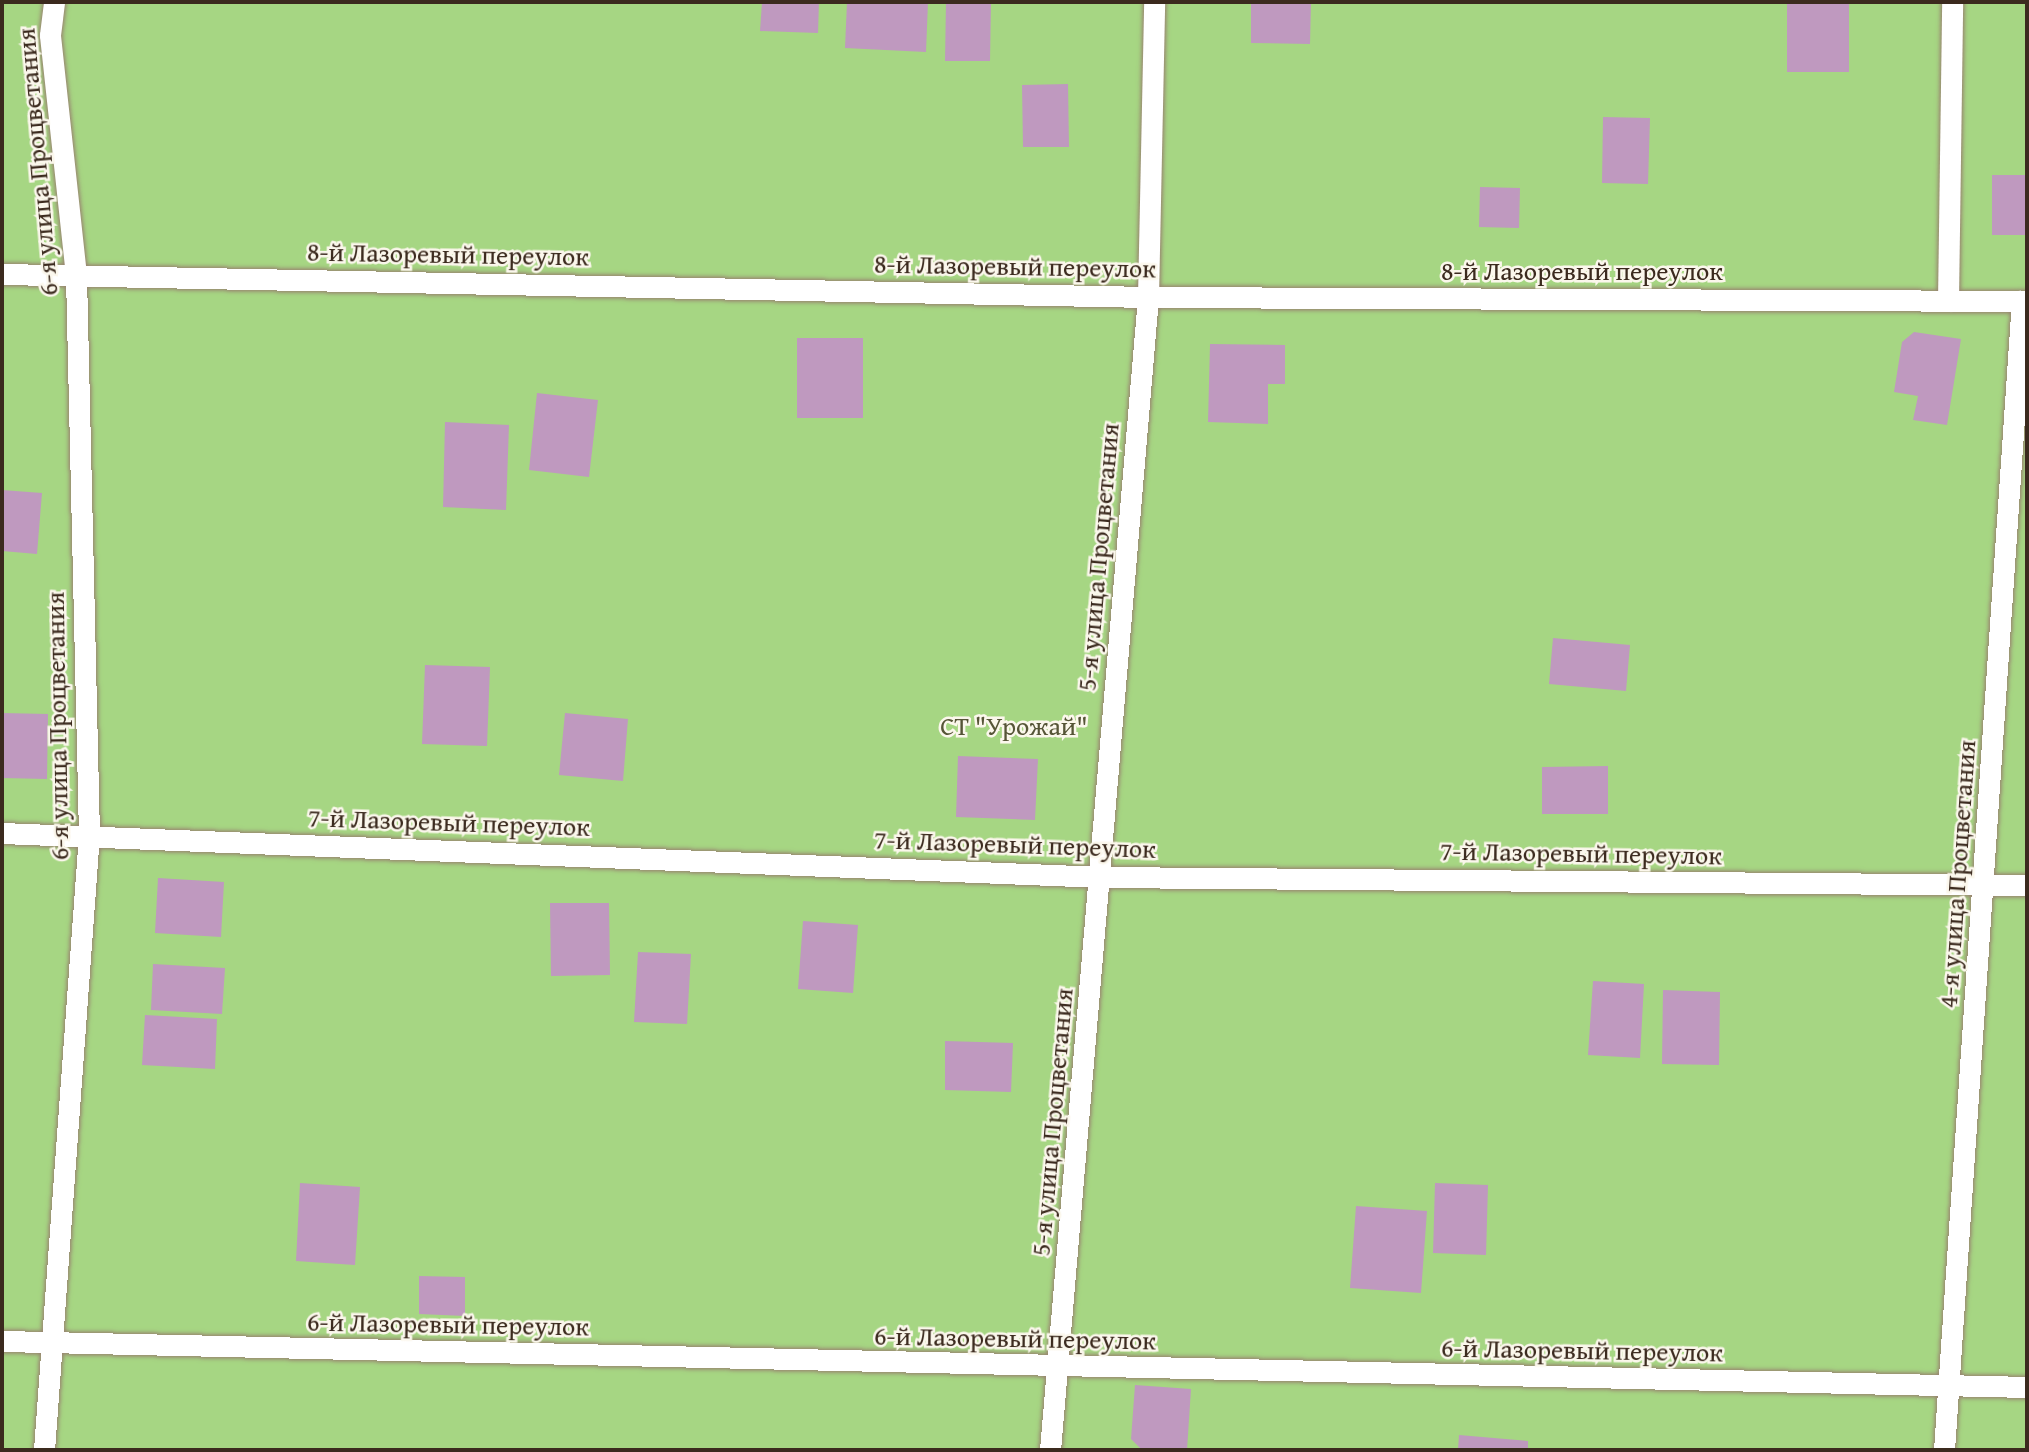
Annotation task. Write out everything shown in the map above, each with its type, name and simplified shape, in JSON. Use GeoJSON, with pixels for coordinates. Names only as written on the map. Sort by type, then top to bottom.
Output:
{"type":"FeatureCollection","features":[{"type":"Feature","properties":{"kind":"lane","name":"6-я улица Процветания"},"geometry":{"type":"LineString","coordinates":[[44,1450],[89,835],[76,275],[50,35],[54,2]]}},
{"type":"Feature","properties":{"kind":"lane","name":"5-я улица Процветания"},"geometry":{"type":"LineString","coordinates":[[1050,1450],[1060,1368],[1148,296],[1154,2]]}},
{"type":"Feature","properties":{"kind":"lane"},"geometry":{"type":"LineString","coordinates":[[1948,301],[1952,2]]}},
{"type":"Feature","properties":{"kind":"lane","name":"8-й Лазоревый переулок"},"geometry":{"type":"LineString","coordinates":[[2,274],[1148,296],[2025,301]]}},
{"type":"Feature","properties":{"kind":"lane","name":"4-я улица Процветания"},"geometry":{"type":"LineString","coordinates":[[1944,1450],[2025,301]]}},
{"type":"Feature","properties":{"kind":"lane","name":"7-й Лазоревый переулок"},"geometry":{"type":"LineString","coordinates":[[2,833],[1100,877],[2027,885]]}},
{"type":"Feature","properties":{"kind":"lane","name":"6-й Лазоревый переулок"},"geometry":{"type":"LineString","coordinates":[[2,1342],[1060,1368],[2027,1387]]}},
{"type":"Feature","properties":{"kind":"green space","name":"СТ \"Урожай\""},"geometry":{"type":"Polygon","coordinates":[[[2,2],[2027,2],[2027,1450],[2,1450],[2,2]]]}},
{"type":"Feature","properties":{"kind":"building"},"geometry":{"type":"Polygon","coordinates":[[[762,2],[819,2],[818,33],[760,31],[762,2]]]}},
{"type":"Feature","properties":{"kind":"building"},"geometry":{"type":"Polygon","coordinates":[[[847,2],[928,2],[926,52],[845,48],[847,2]]]}},
{"type":"Feature","properties":{"kind":"building"},"geometry":{"type":"Polygon","coordinates":[[[946,2],[991,2],[990,61],[945,61],[946,2]]]}},
{"type":"Feature","properties":{"kind":"building"},"geometry":{"type":"Polygon","coordinates":[[[1251,2],[1311,2],[1310,44],[1251,43],[1251,2]]]}},
{"type":"Feature","properties":{"kind":"building"},"geometry":{"type":"Polygon","coordinates":[[[1787,2],[1849,2],[1849,72],[1787,72],[1787,2]]]}},
{"type":"Feature","properties":{"kind":"building"},"geometry":{"type":"Polygon","coordinates":[[[1068,84],[1069,147],[1023,147],[1022,85],[1068,84]]]}},
{"type":"Feature","properties":{"kind":"building"},"geometry":{"type":"Polygon","coordinates":[[[1603,117],[1650,118],[1648,184],[1602,183],[1603,117]]]}},
{"type":"Feature","properties":{"kind":"building"},"geometry":{"type":"Polygon","coordinates":[[[1992,175],[2027,175],[2027,235],[1992,235],[1992,175]]]}},
{"type":"Feature","properties":{"kind":"building"},"geometry":{"type":"Polygon","coordinates":[[[1480,187],[1520,188],[1519,228],[1479,227],[1480,187]]]}},
{"type":"Feature","properties":{"kind":"building"},"geometry":{"type":"Polygon","coordinates":[[[1914,332],[1961,339],[1947,425],[1913,420],[1918,396],[1894,392],[1902,342],[1914,332]]]}},
{"type":"Feature","properties":{"kind":"building"},"geometry":{"type":"Polygon","coordinates":[[[797,338],[863,338],[863,418],[797,418],[797,338]]]}},
{"type":"Feature","properties":{"kind":"building"},"geometry":{"type":"Polygon","coordinates":[[[1210,344],[1285,345],[1285,384],[1268,384],[1268,424],[1208,422],[1210,344]]]}},
{"type":"Feature","properties":{"kind":"building"},"geometry":{"type":"Polygon","coordinates":[[[537,393],[598,400],[589,477],[529,470],[537,393]]]}},
{"type":"Feature","properties":{"kind":"building"},"geometry":{"type":"Polygon","coordinates":[[[445,422],[509,425],[506,510],[443,507],[445,422]]]}},
{"type":"Feature","properties":{"kind":"building"},"geometry":{"type":"Polygon","coordinates":[[[2,490],[42,493],[37,554],[2,551],[2,490]]]}},
{"type":"Feature","properties":{"kind":"building"},"geometry":{"type":"Polygon","coordinates":[[[1553,638],[1630,645],[1626,691],[1549,684],[1553,638]]]}},
{"type":"Feature","properties":{"kind":"building"},"geometry":{"type":"Polygon","coordinates":[[[425,665],[490,667],[487,746],[422,744],[425,665]]]}},
{"type":"Feature","properties":{"kind":"building"},"geometry":{"type":"Polygon","coordinates":[[[2,713],[48,714],[47,779],[2,778],[2,713]]]}},
{"type":"Feature","properties":{"kind":"building"},"geometry":{"type":"Polygon","coordinates":[[[565,713],[628,719],[623,781],[559,775],[565,713]]]}},
{"type":"Feature","properties":{"kind":"building"},"geometry":{"type":"Polygon","coordinates":[[[958,756],[1038,759],[1035,820],[956,817],[958,756]]]}},
{"type":"Feature","properties":{"kind":"building"},"geometry":{"type":"Polygon","coordinates":[[[1608,766],[1608,814],[1542,814],[1542,767],[1608,766]]]}},
{"type":"Feature","properties":{"kind":"building"},"geometry":{"type":"Polygon","coordinates":[[[158,878],[224,882],[221,937],[155,933],[158,878]]]}},
{"type":"Feature","properties":{"kind":"building"},"geometry":{"type":"Polygon","coordinates":[[[550,903],[609,903],[610,975],[551,976],[550,903]]]}},
{"type":"Feature","properties":{"kind":"building"},"geometry":{"type":"Polygon","coordinates":[[[803,921],[858,925],[853,993],[798,989],[803,921]]]}},
{"type":"Feature","properties":{"kind":"building"},"geometry":{"type":"Polygon","coordinates":[[[638,952],[691,954],[687,1024],[634,1022],[638,952]]]}},
{"type":"Feature","properties":{"kind":"building"},"geometry":{"type":"Polygon","coordinates":[[[153,964],[225,968],[222,1014],[151,1010],[153,964]]]}},
{"type":"Feature","properties":{"kind":"building"},"geometry":{"type":"Polygon","coordinates":[[[1593,981],[1644,984],[1640,1058],[1588,1055],[1593,981]]]}},
{"type":"Feature","properties":{"kind":"building"},"geometry":{"type":"Polygon","coordinates":[[[1663,990],[1720,992],[1719,1065],[1662,1064],[1663,990]]]}},
{"type":"Feature","properties":{"kind":"building"},"geometry":{"type":"Polygon","coordinates":[[[145,1015],[217,1019],[215,1069],[142,1065],[145,1015]]]}},
{"type":"Feature","properties":{"kind":"building"},"geometry":{"type":"Polygon","coordinates":[[[945,1041],[1013,1043],[1011,1092],[945,1090],[945,1041]]]}},
{"type":"Feature","properties":{"kind":"building"},"geometry":{"type":"Polygon","coordinates":[[[300,1183],[360,1187],[355,1265],[296,1261],[300,1183]]]}},
{"type":"Feature","properties":{"kind":"building"},"geometry":{"type":"Polygon","coordinates":[[[1435,1183],[1488,1185],[1486,1255],[1433,1253],[1435,1183]]]}},
{"type":"Feature","properties":{"kind":"building"},"geometry":{"type":"Polygon","coordinates":[[[1356,1206],[1427,1211],[1421,1293],[1350,1288],[1356,1206]]]}},
{"type":"Feature","properties":{"kind":"building"},"geometry":{"type":"Polygon","coordinates":[[[419,1276],[465,1277],[465,1316],[419,1314],[419,1276]]]}},
{"type":"Feature","properties":{"kind":"building"},"geometry":{"type":"Polygon","coordinates":[[[1135,1385],[1191,1389],[1187,1450],[1142,1450],[1131,1439],[1135,1385]]]}},
{"type":"Feature","properties":{"kind":"building"},"geometry":{"type":"Polygon","coordinates":[[[1459,1435],[1528,1441],[1528,1450],[1458,1450],[1459,1435]]]}}]}
